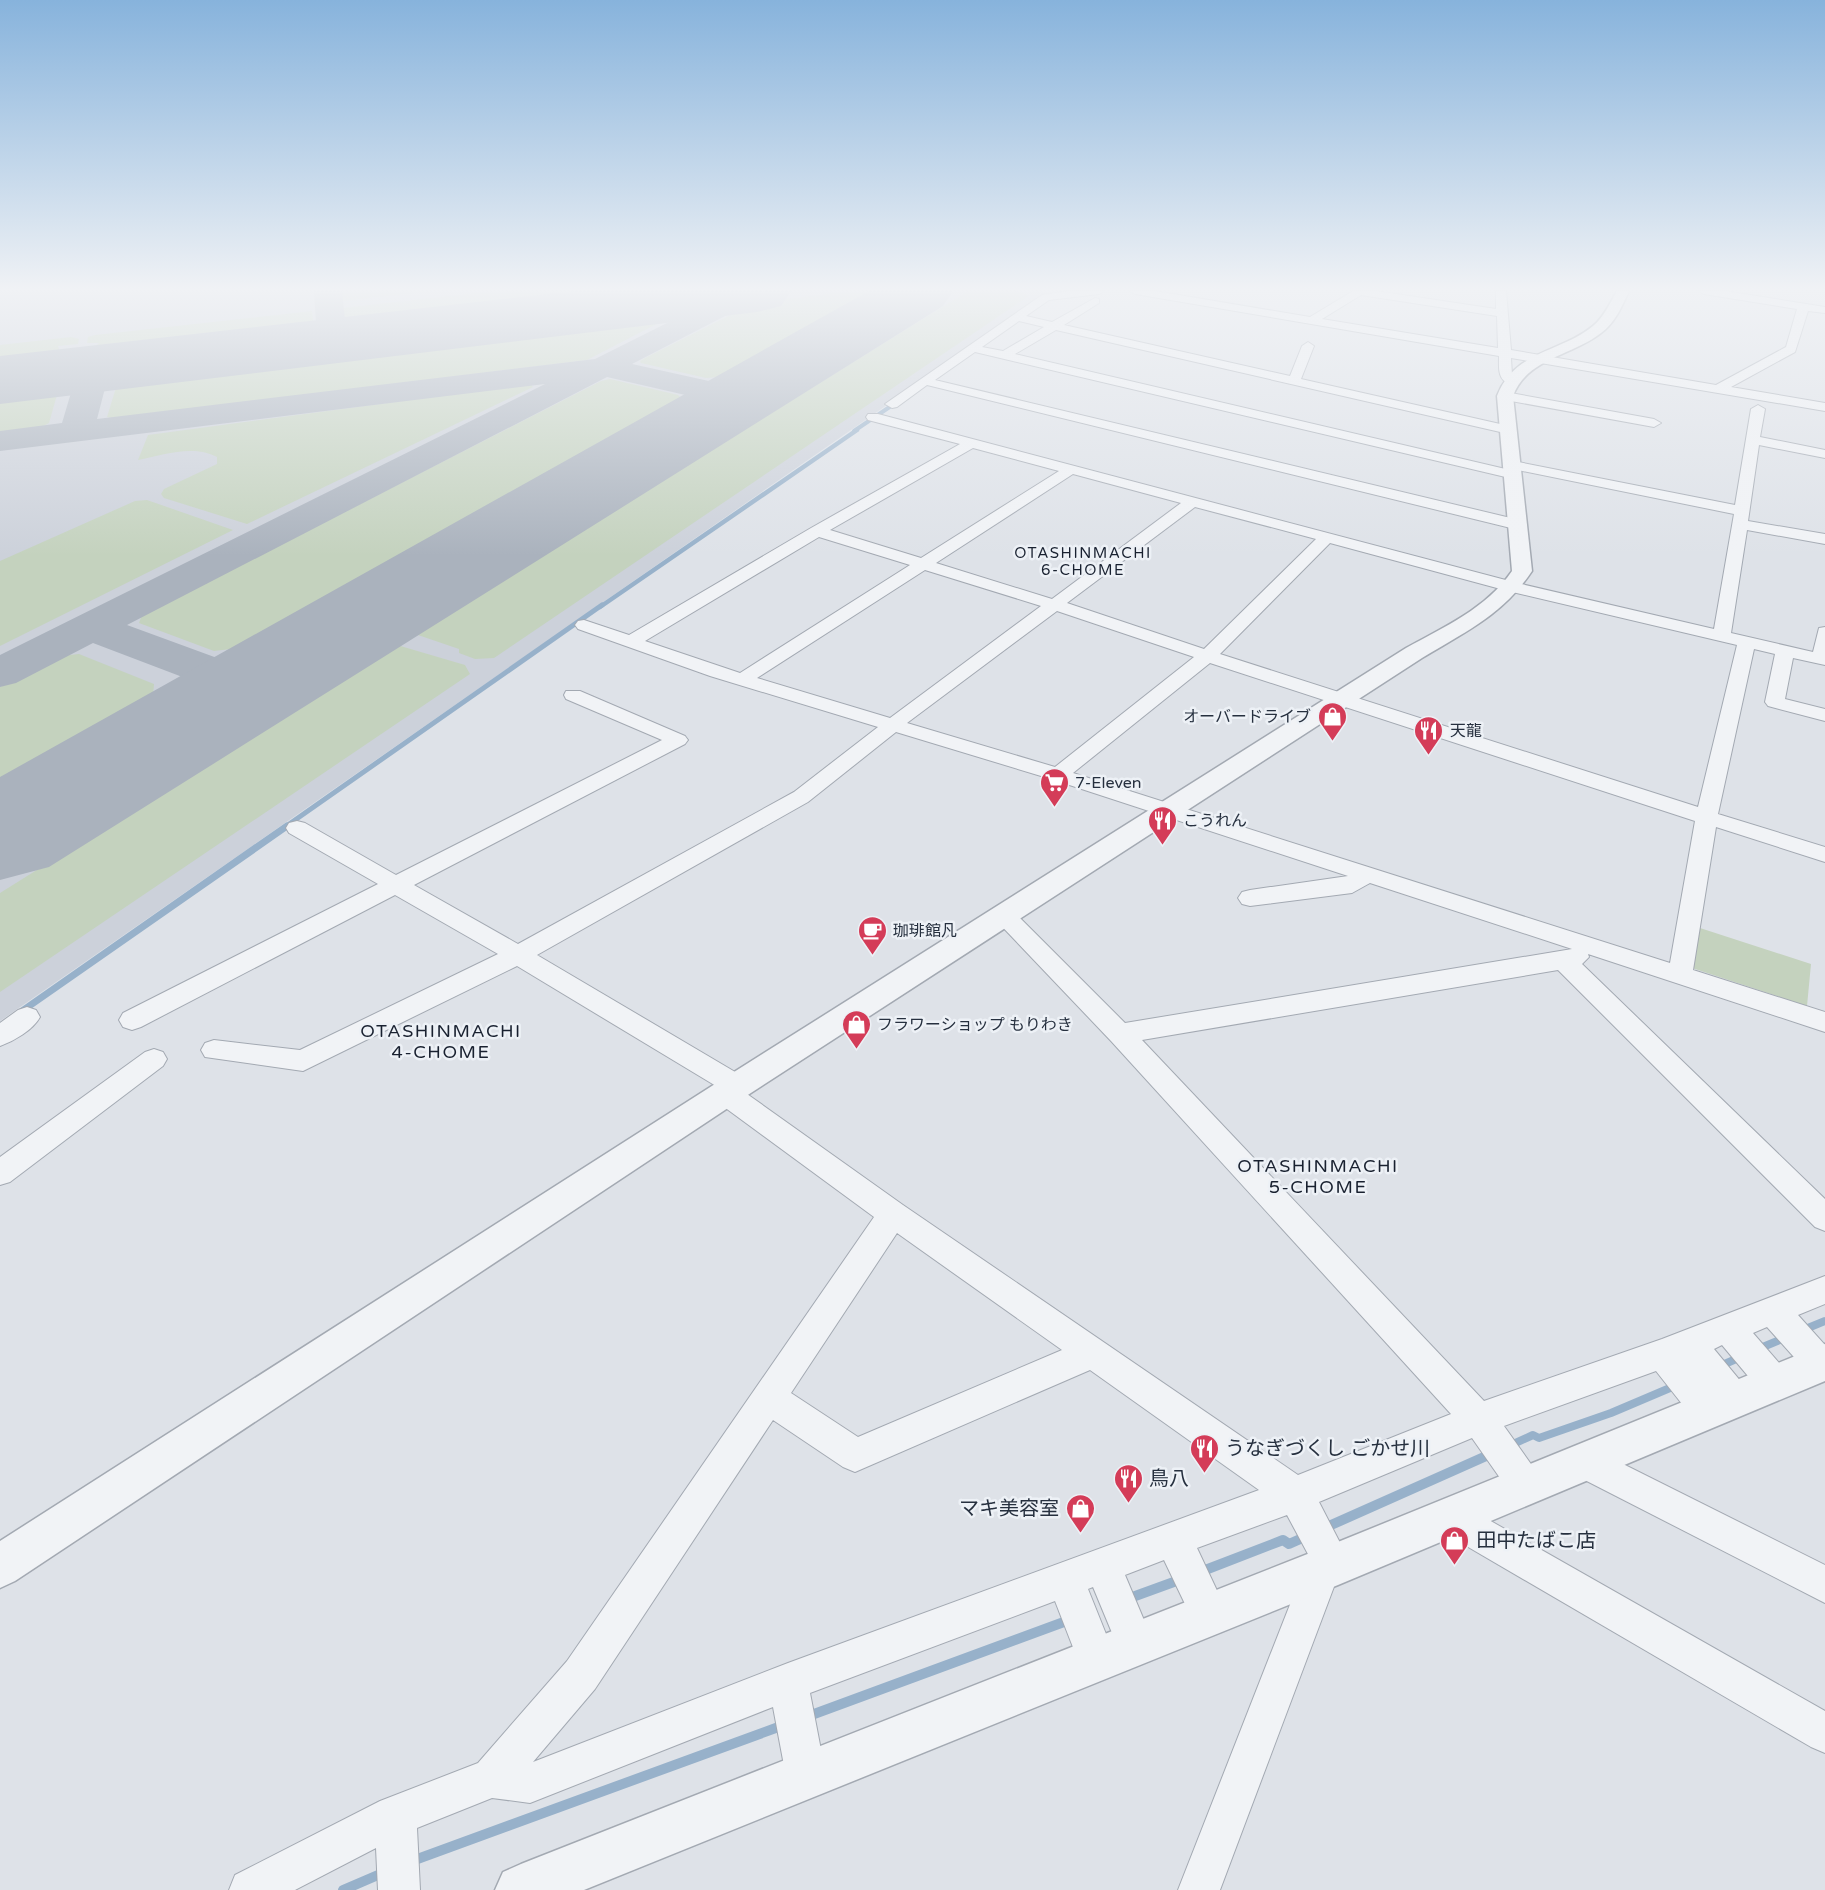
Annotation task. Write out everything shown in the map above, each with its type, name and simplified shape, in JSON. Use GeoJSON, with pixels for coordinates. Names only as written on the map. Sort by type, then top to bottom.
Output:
{"type":"FeatureCollection","features":[{"type":"Feature","properties":{"kind":"street"},"geometry":{"type":"LineString","coordinates":[[892,404],[928,379]]}},
{"type":"Feature","properties":{"kind":"street"},"geometry":{"type":"LineString","coordinates":[[1108,379],[1513,470],[1742,518],[1825,539]]}},
{"type":"Feature","properties":{"kind":"street"},"geometry":{"type":"LineString","coordinates":[[1286,379],[1509,430]]}},
{"type":"Feature","properties":{"kind":"street"},"geometry":{"type":"LineString","coordinates":[[0,1566],[1003,915],[1500,601],[1514,586],[1522,571],[1509,430],[1507,379]]}},
{"type":"Feature","properties":{"kind":"street"},"geometry":{"type":"LineString","coordinates":[[1517,379],[1654,423]]}},
{"type":"Feature","properties":{"kind":"street"},"geometry":{"type":"LineString","coordinates":[[1658,379],[1825,408]]}},
{"type":"Feature","properties":{"kind":"street"},"geometry":{"type":"LineString","coordinates":[[1718,389],[1736,379]]}},
{"type":"Feature","properties":{"kind":"street"},"geometry":{"type":"LineString","coordinates":[[925,381],[1519,525]]}},
{"type":"Feature","properties":{"kind":"street"},"geometry":{"type":"LineString","coordinates":[[1722,636],[1754,440],[1762,412]]}},
{"type":"Feature","properties":{"kind":"street"},"geometry":{"type":"LineString","coordinates":[[873,417],[1514,586],[1823,660],[1825,632]]}},
{"type":"Feature","properties":{"kind":"street"},"geometry":{"type":"LineString","coordinates":[[1754,440],[1825,454]]}},
{"type":"Feature","properties":{"kind":"street"},"geometry":{"type":"LineString","coordinates":[[632,641],[817,531],[972,443]]}},
{"type":"Feature","properties":{"kind":"street"},"geometry":{"type":"LineString","coordinates":[[743,679],[1071,469]]}},
{"type":"Feature","properties":{"kind":"street"},"geometry":{"type":"LineString","coordinates":[[214,1050],[303,1061],[518,955],[801,797],[894,724],[1194,501]]}},
{"type":"Feature","properties":{"kind":"street"},"geometry":{"type":"LineString","coordinates":[[817,531],[1055,605],[1341,700],[1825,855]]}},
{"type":"Feature","properties":{"kind":"street"},"geometry":{"type":"LineString","coordinates":[[1058,775],[1207,656],[1327,537]]}},
{"type":"Feature","properties":{"kind":"street"},"geometry":{"type":"LineString","coordinates":[[584,625],[743,679],[1058,775],[1825,1022]]}},
{"type":"Feature","properties":{"kind":"street"},"geometry":{"type":"LineString","coordinates":[[1680,976],[1707,816],[1747,642]]}},
{"type":"Feature","properties":{"kind":"street"},"geometry":{"type":"LineString","coordinates":[[1785,651],[1775,702],[1825,715]]}},
{"type":"Feature","properties":{"kind":"street"},"geometry":{"type":"LineString","coordinates":[[132,1020],[678,740],[573,695]]}},
{"type":"Feature","properties":{"kind":"street"},"geometry":{"type":"LineString","coordinates":[[297,828],[518,955],[732,1090],[893,1214],[1295,1494],[1325,1558],[1199,1890]]}},
{"type":"Feature","properties":{"kind":"street"},"geometry":{"type":"LineString","coordinates":[[1250,898],[1352,885],[1366,875]]}},
{"type":"Feature","properties":{"kind":"street"},"geometry":{"type":"LineString","coordinates":[[1003,915],[1120,1034],[1479,1419],[1517,1473]]}},
{"type":"Feature","properties":{"kind":"street"},"geometry":{"type":"LineString","coordinates":[[1120,1034],[1603,952]]}},
{"type":"Feature","properties":{"kind":"street"},"geometry":{"type":"LineString","coordinates":[[1563,960],[1825,1218]]}},
{"type":"Feature","properties":{"kind":"street"},"geometry":{"type":"LineString","coordinates":[[0,1036],[27,1017]]}},
{"type":"Feature","properties":{"kind":"street"},"geometry":{"type":"LineString","coordinates":[[0,1173],[154,1059]]}},
{"type":"Feature","properties":{"kind":"street"},"geometry":{"type":"LineString","coordinates":[[250,1890],[395,1816],[492,1778],[581,1675],[893,1214]]}},
{"type":"Feature","properties":{"kind":"street"},"geometry":{"type":"LineString","coordinates":[[492,1778],[530,1783],[788,1682],[1295,1494],[1479,1419],[1773,1311],[1822,1296]]}},
{"type":"Feature","properties":{"kind":"street"},"geometry":{"type":"LineString","coordinates":[[521,1890],[802,1756],[1202,1600],[1452,1517],[1517,1473],[1587,1463],[1713,1394],[1766,1372],[1816,1357],[1773,1311]]}},
{"type":"Feature","properties":{"kind":"street"},"geometry":{"type":"LineString","coordinates":[[1728,1328],[1766,1372]]}},
{"type":"Feature","properties":{"kind":"street"},"geometry":{"type":"LineString","coordinates":[[1675,1348],[1713,1394]]}},
{"type":"Feature","properties":{"kind":"street"},"geometry":{"type":"LineString","coordinates":[[769,1398],[855,1455],[1093,1353]]}},
{"type":"Feature","properties":{"kind":"street"},"geometry":{"type":"LineString","coordinates":[[1587,1463],[1825,1585]]}},
{"type":"Feature","properties":{"kind":"street"},"geometry":{"type":"LineString","coordinates":[[1452,1517],[1825,1733]]}},
{"type":"Feature","properties":{"kind":"street"},"geometry":{"type":"LineString","coordinates":[[1173,1539],[1202,1600]]}},
{"type":"Feature","properties":{"kind":"street"},"geometry":{"type":"LineString","coordinates":[[1103,1565],[1110,1636]]}},
{"type":"Feature","properties":{"kind":"street"},"geometry":{"type":"LineString","coordinates":[[1065,1579],[1110,1636]]}},
{"type":"Feature","properties":{"kind":"street"},"geometry":{"type":"LineString","coordinates":[[788,1682],[802,1756]]}},
{"type":"Feature","properties":{"kind":"street"},"geometry":{"type":"LineString","coordinates":[[395,1816],[399,1886]]}},
{"type":"Feature","properties":{"kind":"shaded area"},"geometry":{"type":"Polygon","coordinates":[[[0,379],[924,379],[0,1021],[0,379]]]}},
{"type":"Feature","properties":{"kind":"green space"},"geometry":{"type":"Polygon","coordinates":[[[433,379],[114,419],[107,417],[118,381],[433,379]]]}},
{"type":"Feature","properties":{"kind":"green space"},"geometry":{"type":"Polygon","coordinates":[[[611,379],[678,395],[682,399],[231,649],[214,651],[139,623],[142,615],[601,381],[611,379]]]}},
{"type":"Feature","properties":{"kind":"green space"},"geometry":{"type":"Polygon","coordinates":[[[826,379],[906,379],[494,658],[475,659],[459,653],[459,649],[415,634],[826,379]]]}},
{"type":"Feature","properties":{"kind":"green space"},"geometry":{"type":"Polygon","coordinates":[[[530,384],[533,387],[247,524],[164,498],[161,494],[164,489],[217,464],[217,457],[208,453],[188,451],[138,460],[148,435],[530,384]]]}},
{"type":"Feature","properties":{"kind":"green space"},"geometry":{"type":"Polygon","coordinates":[[[52,386],[59,388],[49,423],[38,429],[0,434],[0,392],[52,386]]]}},
{"type":"Feature","properties":{"kind":"green space"},"geometry":{"type":"Polygon","coordinates":[[[147,500],[233,530],[0,646],[0,561],[135,501],[147,500]]]}},
{"type":"Feature","properties":{"kind":"green space"},"geometry":{"type":"Polygon","coordinates":[[[397,645],[465,665],[470,674],[0,992],[0,893],[397,645]]]}},
{"type":"Feature","properties":{"kind":"green space"},"geometry":{"type":"Polygon","coordinates":[[[79,654],[154,684],[153,695],[0,780],[0,687],[61,656],[79,654]]]}},
{"type":"Feature","properties":{"kind":"green space"},"geometry":{"type":"Polygon","coordinates":[[[1700,928],[1811,964],[1807,1006],[1692,968],[1700,928]]]}},
{"type":"Feature","properties":{"kind":"waterway"},"geometry":{"type":"LineString","coordinates":[[854,431],[897,402]]}},
{"type":"Feature","properties":{"kind":"waterway"},"geometry":{"type":"LineString","coordinates":[[600,607],[857,430]]}},
{"type":"Feature","properties":{"kind":"waterway"},"geometry":{"type":"LineString","coordinates":[[285,827],[602,605]]}},
{"type":"Feature","properties":{"kind":"waterway"},"geometry":{"type":"LineString","coordinates":[[22,1011],[287,826]]}},
{"type":"Feature","properties":{"kind":"waterway"},"geometry":{"type":"LineString","coordinates":[[1803,1330],[1825,1321]]}},
{"type":"Feature","properties":{"kind":"waterway"},"geometry":{"type":"LineString","coordinates":[[1758,1349],[1787,1337]]}},
{"type":"Feature","properties":{"kind":"waterway"},"geometry":{"type":"LineString","coordinates":[[1720,1366],[1743,1356]]}},
{"type":"Feature","properties":{"kind":"waterway"},"geometry":{"type":"LineString","coordinates":[[1509,1446],[1533,1435],[1539,1438],[1611,1413],[1677,1385]]}},
{"type":"Feature","properties":{"kind":"waterway"},"geometry":{"type":"LineString","coordinates":[[1322,1529],[1493,1453]]}},
{"type":"Feature","properties":{"kind":"waterway"},"geometry":{"type":"LineString","coordinates":[[1200,1572],[1283,1540],[1289,1544],[1307,1536]]}},
{"type":"Feature","properties":{"kind":"waterway"},"geometry":{"type":"LineString","coordinates":[[1127,1599],[1182,1579]]}},
{"type":"Feature","properties":{"kind":"waterway"},"geometry":{"type":"LineString","coordinates":[[806,1717],[1072,1619]]}},
{"type":"Feature","properties":{"kind":"waterway"},"geometry":{"type":"LineString","coordinates":[[412,1861],[784,1725]]}},
{"type":"Feature","properties":{"kind":"waterway"},"geometry":{"type":"LineString","coordinates":[[343,1890],[385,1872]]}},
{"type":"Feature","properties":{"kind":"taxiway"},"geometry":{"type":"LineString","coordinates":[[77,430],[91,379]]}},
{"type":"Feature","properties":{"kind":"taxiway"},"geometry":{"type":"LineString","coordinates":[[0,441],[504,379]]}},
{"type":"Feature","properties":{"kind":"taxiway"},"geometry":{"type":"LineString","coordinates":[[90,627],[578,379]]}},
{"type":"Feature","properties":{"kind":"taxiway"},"geometry":{"type":"LineString","coordinates":[[658,379],[742,398]]}},
{"type":"Feature","properties":{"kind":"taxiway"},"geometry":{"type":"LineString","coordinates":[[0,673],[90,627]]}},
{"type":"Feature","properties":{"kind":"taxiway"},"geometry":{"type":"LineString","coordinates":[[90,627],[252,687]]}},
{"type":"Feature","properties":{"kind":"runway"},"geometry":{"type":"LineString","coordinates":[[0,380],[7,379]]}},
{"type":"Feature","properties":{"kind":"runway"},"geometry":{"type":"LineString","coordinates":[[0,836],[770,379]]}},
{"type":"Feature","properties":{"kind":"place","name":"オーバードライブ"},"geometry":{"type":"Point","coordinates":[1332,742]}},
{"type":"Feature","properties":{"kind":"place","name":"天龍"},"geometry":{"type":"Point","coordinates":[1429,756]}},
{"type":"Feature","properties":{"kind":"place","name":"7-Eleven"},"geometry":{"type":"Point","coordinates":[1054,808]}},
{"type":"Feature","properties":{"kind":"place","name":"こうれん"},"geometry":{"type":"Point","coordinates":[1162,846]}},
{"type":"Feature","properties":{"kind":"place","name":"珈琲館凡"},"geometry":{"type":"Point","coordinates":[872,956]}},
{"type":"Feature","properties":{"kind":"place","name":"フラワーショップ もりわき"},"geometry":{"type":"Point","coordinates":[856,1050]}},
{"type":"Feature","properties":{"kind":"place","name":"うなぎづくし ごかせ川"},"geometry":{"type":"Point","coordinates":[1204,1474]}},
{"type":"Feature","properties":{"kind":"place","name":"鳥八"},"geometry":{"type":"Point","coordinates":[1128,1504]}},
{"type":"Feature","properties":{"kind":"place","name":"マキ美容室"},"geometry":{"type":"Point","coordinates":[1080,1534]}},
{"type":"Feature","properties":{"kind":"place","name":"田中たばこ店"},"geometry":{"type":"Point","coordinates":[1455,1566]}},
{"type":"Feature","properties":{"kind":"district","name":"OTASHINMACHI 6-CHOME"},"geometry":{"type":"Point","coordinates":[1083,562]}},
{"type":"Feature","properties":{"kind":"district","name":"OTASHINMACHI 4-CHOME"},"geometry":{"type":"Point","coordinates":[441,1041]}},
{"type":"Feature","properties":{"kind":"district","name":"OTASHINMACHI 5-CHOME"},"geometry":{"type":"Point","coordinates":[1318,1176]}}]}
